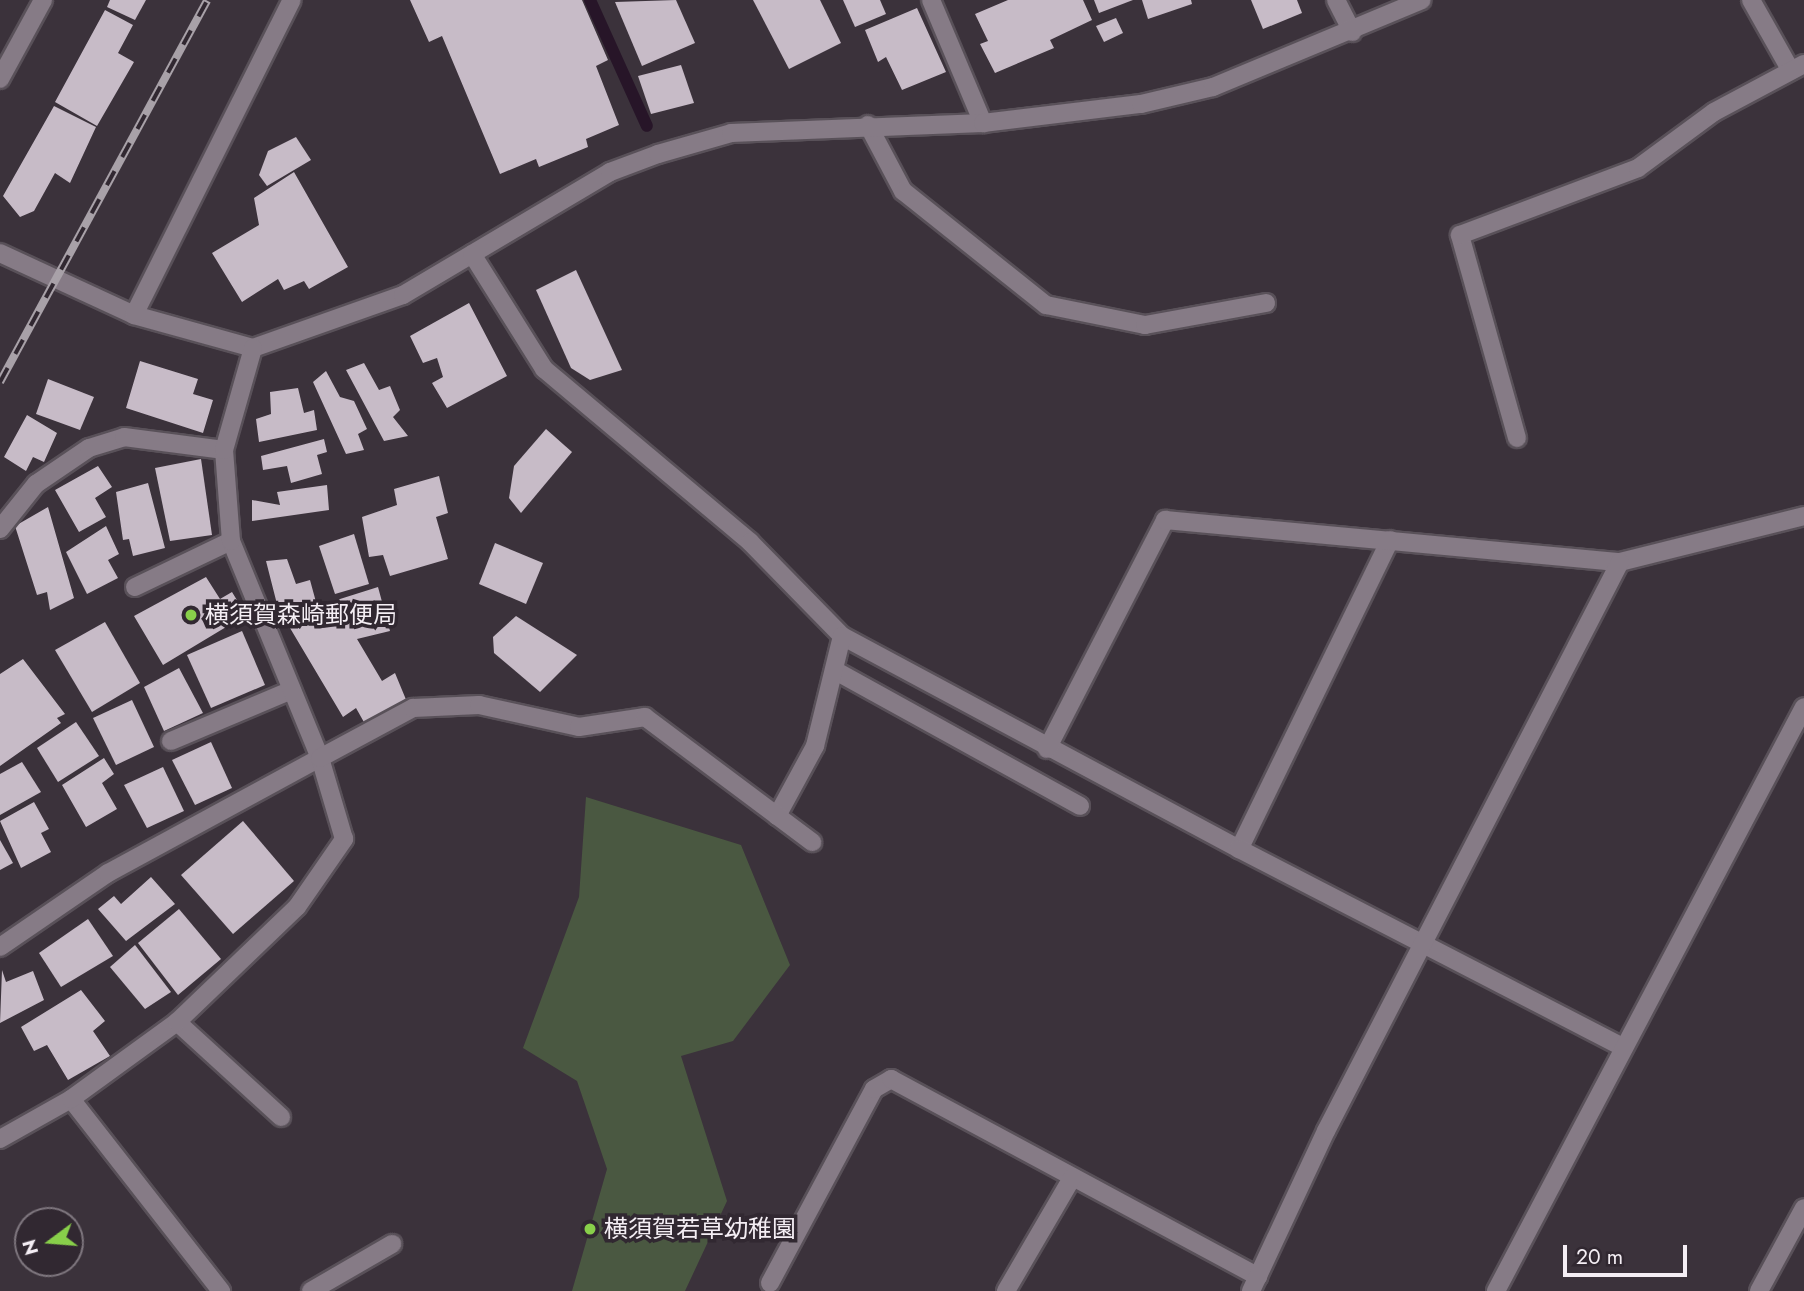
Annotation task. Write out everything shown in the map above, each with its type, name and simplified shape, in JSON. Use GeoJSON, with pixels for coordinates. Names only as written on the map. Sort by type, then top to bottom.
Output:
{"type":"FeatureCollection","features":[{"type":"Feature","properties":{"kind":"street"},"geometry":{"type":"LineString","coordinates":[[0,79],[43,0]]}},
{"type":"Feature","properties":{"kind":"street"},"geometry":{"type":"LineString","coordinates":[[134,315],[292,0]]}},
{"type":"Feature","properties":{"kind":"street"},"geometry":{"type":"LineString","coordinates":[[931,0],[983,123]]}},
{"type":"Feature","properties":{"kind":"street"},"geometry":{"type":"LineString","coordinates":[[1336,0],[1352,32]]}},
{"type":"Feature","properties":{"kind":"street"},"geometry":{"type":"LineString","coordinates":[[0,253],[134,315],[253,348],[403,295],[610,172],[658,154],[731,133],[868,125],[983,123],[1082,116],[1213,88],[1352,32],[1422,0]]}},
{"type":"Feature","properties":{"kind":"street"},"geometry":{"type":"LineString","coordinates":[[1517,438],[1460,235],[1638,169],[1714,112],[1797,67],[1751,0]]}},
{"type":"Feature","properties":{"kind":"street"},"geometry":{"type":"LineString","coordinates":[[868,125],[903,191],[1046,305],[1145,325],[1266,303]]}},
{"type":"Feature","properties":{"kind":"street"},"geometry":{"type":"LineString","coordinates":[[472,254],[544,369],[750,542],[842,636],[1047,749],[1422,947],[1623,1048]]}},
{"type":"Feature","properties":{"kind":"street"},"geometry":{"type":"LineString","coordinates":[[0,1139],[71,1099],[177,1022],[297,907],[344,839],[320,758],[231,541],[223,450],[253,348]]}},
{"type":"Feature","properties":{"kind":"street"},"geometry":{"type":"LineString","coordinates":[[0,529],[36,484],[89,448],[124,437],[223,450]]}},
{"type":"Feature","properties":{"kind":"street"},"geometry":{"type":"LineString","coordinates":[[1047,749],[1165,520],[1620,562],[1804,516]]}},
{"type":"Feature","properties":{"kind":"street"},"geometry":{"type":"LineString","coordinates":[[1239,849],[1390,540]]}},
{"type":"Feature","properties":{"kind":"street"},"geometry":{"type":"LineString","coordinates":[[135,587],[231,541]]}},
{"type":"Feature","properties":{"kind":"street"},"geometry":{"type":"LineString","coordinates":[[769,1283],[874,1089],[891,1079],[1072,1178],[1255,1284],[1422,947],[1620,562]]}},
{"type":"Feature","properties":{"kind":"street"},"geometry":{"type":"LineString","coordinates":[[778,816],[815,746],[842,636]]}},
{"type":"Feature","properties":{"kind":"street"},"geometry":{"type":"LineString","coordinates":[[834,670],[1080,806]]}},
{"type":"Feature","properties":{"kind":"street"},"geometry":{"type":"LineString","coordinates":[[172,741],[292,690]]}},
{"type":"Feature","properties":{"kind":"street"},"geometry":{"type":"LineString","coordinates":[[0,947],[108,873],[413,708],[479,705],[579,727],[645,717],[813,842]]}},
{"type":"Feature","properties":{"kind":"street"},"geometry":{"type":"LineString","coordinates":[[1496,1291],[1804,707]]}},
{"type":"Feature","properties":{"kind":"street"},"geometry":{"type":"LineString","coordinates":[[177,1022],[281,1116]]}},
{"type":"Feature","properties":{"kind":"street"},"geometry":{"type":"LineString","coordinates":[[71,1099],[220,1291]]}},
{"type":"Feature","properties":{"kind":"street"},"geometry":{"type":"LineString","coordinates":[[1006,1291],[1072,1178]]}},
{"type":"Feature","properties":{"kind":"street"},"geometry":{"type":"LineString","coordinates":[[1759,1291],[1804,1208]]}},
{"type":"Feature","properties":{"kind":"street"},"geometry":{"type":"LineString","coordinates":[[311,1291],[392,1244]]}},
{"type":"Feature","properties":{"kind":"green space"},"geometry":{"type":"Polygon","coordinates":[[[586,797],[741,845],[790,965],[733,1041],[681,1056],[727,1201],[685,1291],[572,1291],[607,1169],[577,1081],[523,1048],[579,897],[586,797]]]}},
{"type":"Feature","properties":{"kind":"building"},"geometry":{"type":"Polygon","coordinates":[[[110,0],[146,0],[135,20],[107,7],[110,0]]]}},
{"type":"Feature","properties":{"kind":"building"},"geometry":{"type":"Polygon","coordinates":[[[410,0],[582,0],[608,60],[596,66],[619,125],[586,139],[588,147],[539,167],[536,159],[500,174],[442,36],[429,42],[410,0]]]}},
{"type":"Feature","properties":{"kind":"building"},"geometry":{"type":"Polygon","coordinates":[[[676,0],[695,43],[642,66],[615,2],[676,0]]]}},
{"type":"Feature","properties":{"kind":"building"},"geometry":{"type":"Polygon","coordinates":[[[753,0],[820,0],[841,43],[789,69],[753,0]]]}},
{"type":"Feature","properties":{"kind":"building"},"geometry":{"type":"Polygon","coordinates":[[[843,0],[880,0],[886,14],[855,27],[843,0]]]}},
{"type":"Feature","properties":{"kind":"building"},"geometry":{"type":"Polygon","coordinates":[[[1008,0],[1083,0],[1092,20],[1050,40],[1054,48],[995,73],[980,44],[988,41],[975,14],[1008,0]]]}},
{"type":"Feature","properties":{"kind":"building"},"geometry":{"type":"Polygon","coordinates":[[[1094,0],[1133,0],[1099,13],[1094,0]]]}},
{"type":"Feature","properties":{"kind":"building"},"geometry":{"type":"Polygon","coordinates":[[[1142,0],[1191,0],[1192,4],[1148,19],[1142,0]]]}},
{"type":"Feature","properties":{"kind":"building"},"geometry":{"type":"Polygon","coordinates":[[[1251,0],[1297,0],[1302,13],[1263,29],[1251,0]]]}},
{"type":"Feature","properties":{"kind":"building"},"geometry":{"type":"Polygon","coordinates":[[[917,8],[946,72],[902,90],[886,57],[878,62],[865,30],[917,8]]]}},
{"type":"Feature","properties":{"kind":"building"},"geometry":{"type":"Polygon","coordinates":[[[105,10],[133,25],[118,53],[134,62],[97,126],[55,102],[105,10]]]}},
{"type":"Feature","properties":{"kind":"building"},"geometry":{"type":"Polygon","coordinates":[[[1116,18],[1123,33],[1104,42],[1096,26],[1116,18]]]}},
{"type":"Feature","properties":{"kind":"building"},"geometry":{"type":"Polygon","coordinates":[[[681,65],[694,103],[651,114],[638,76],[681,65]]]}},
{"type":"Feature","properties":{"kind":"building"},"geometry":{"type":"Polygon","coordinates":[[[54,106],[96,127],[70,183],[55,173],[34,211],[20,217],[3,196],[54,106]]]}},
{"type":"Feature","properties":{"kind":"building"},"geometry":{"type":"Polygon","coordinates":[[[296,137],[311,160],[267,186],[259,175],[268,151],[296,137]]]}},
{"type":"Feature","properties":{"kind":"building"},"geometry":{"type":"Polygon","coordinates":[[[294,172],[348,267],[309,289],[304,281],[284,290],[278,279],[242,302],[212,253],[259,225],[254,198],[294,172]]]}},
{"type":"Feature","properties":{"kind":"building"},"geometry":{"type":"Polygon","coordinates":[[[576,270],[622,370],[590,380],[571,368],[536,290],[576,270]]]}},
{"type":"Feature","properties":{"kind":"building"},"geometry":{"type":"Polygon","coordinates":[[[469,303],[507,376],[447,408],[432,383],[443,377],[437,358],[423,363],[410,336],[469,303]]]}},
{"type":"Feature","properties":{"kind":"building"},"geometry":{"type":"Polygon","coordinates":[[[140,361],[198,379],[193,394],[213,400],[203,433],[126,408],[140,361]]]}},
{"type":"Feature","properties":{"kind":"building"},"geometry":{"type":"Polygon","coordinates":[[[364,363],[379,390],[390,386],[400,410],[393,417],[408,436],[384,441],[346,370],[364,363]]]}},
{"type":"Feature","properties":{"kind":"building"},"geometry":{"type":"Polygon","coordinates":[[[326,371],[340,397],[354,401],[367,429],[358,434],[364,450],[346,454],[313,382],[326,371]]]}},
{"type":"Feature","properties":{"kind":"building"},"geometry":{"type":"Polygon","coordinates":[[[48,379],[94,397],[80,430],[36,414],[48,379]]]}},
{"type":"Feature","properties":{"kind":"building"},"geometry":{"type":"Polygon","coordinates":[[[298,388],[304,413],[314,410],[317,430],[259,442],[256,419],[271,414],[270,392],[298,388]]]}},
{"type":"Feature","properties":{"kind":"building"},"geometry":{"type":"Polygon","coordinates":[[[27,415],[57,433],[44,462],[33,457],[26,471],[4,457],[27,415]]]}},
{"type":"Feature","properties":{"kind":"building"},"geometry":{"type":"Polygon","coordinates":[[[546,429],[572,452],[521,513],[509,498],[514,466],[546,429]]]}},
{"type":"Feature","properties":{"kind":"building"},"geometry":{"type":"Polygon","coordinates":[[[324,439],[327,452],[317,455],[322,474],[291,483],[287,466],[263,470],[261,456],[324,439]]]}},
{"type":"Feature","properties":{"kind":"building"},"geometry":{"type":"Polygon","coordinates":[[[201,459],[212,535],[170,541],[155,468],[201,459]]]}},
{"type":"Feature","properties":{"kind":"building"},"geometry":{"type":"Polygon","coordinates":[[[98,466],[112,487],[95,498],[106,517],[79,532],[55,490],[98,466]]]}},
{"type":"Feature","properties":{"kind":"building"},"geometry":{"type":"Polygon","coordinates":[[[439,476],[448,513],[436,517],[448,559],[390,576],[383,555],[369,557],[362,517],[397,505],[394,489],[439,476]]]}},
{"type":"Feature","properties":{"kind":"building"},"geometry":{"type":"Polygon","coordinates":[[[148,483],[165,548],[133,556],[129,539],[123,540],[116,492],[148,483]]]}},
{"type":"Feature","properties":{"kind":"building"},"geometry":{"type":"Polygon","coordinates":[[[327,485],[329,510],[252,521],[252,500],[280,505],[277,492],[327,485]]]}},
{"type":"Feature","properties":{"kind":"building"},"geometry":{"type":"Polygon","coordinates":[[[48,507],[74,598],[50,610],[47,592],[37,595],[15,526],[48,507]]]}},
{"type":"Feature","properties":{"kind":"building"},"geometry":{"type":"Polygon","coordinates":[[[106,526],[119,554],[108,560],[118,578],[87,594],[66,552],[106,526]]]}},
{"type":"Feature","properties":{"kind":"building"},"geometry":{"type":"Polygon","coordinates":[[[354,534],[369,584],[335,594],[319,546],[354,534]]]}},
{"type":"Feature","properties":{"kind":"building"},"geometry":{"type":"Polygon","coordinates":[[[495,543],[543,563],[526,604],[479,584],[495,543]]]}},
{"type":"Feature","properties":{"kind":"building"},"geometry":{"type":"Polygon","coordinates":[[[287,559],[296,584],[310,580],[316,602],[279,612],[266,561],[287,559]]]}},
{"type":"Feature","properties":{"kind":"building"},"geometry":{"type":"Polygon","coordinates":[[[206,577],[220,599],[232,592],[246,615],[163,665],[134,616],[206,577]]]}},
{"type":"Feature","properties":{"kind":"building"},"geometry":{"type":"Polygon","coordinates":[[[378,587],[390,631],[357,639],[382,681],[395,673],[407,702],[365,724],[356,708],[343,717],[290,628],[340,599],[378,587]]]}},
{"type":"Feature","properties":{"kind":"building"},"geometry":{"type":"Polygon","coordinates":[[[516,616],[577,655],[540,692],[494,653],[493,637],[516,616]]]}},
{"type":"Feature","properties":{"kind":"building"},"geometry":{"type":"Polygon","coordinates":[[[105,622],[140,683],[92,712],[55,650],[105,622]]]}},
{"type":"Feature","properties":{"kind":"building"},"geometry":{"type":"Polygon","coordinates":[[[242,631],[265,685],[211,708],[187,655],[242,631]]]}},
{"type":"Feature","properties":{"kind":"building"},"geometry":{"type":"Polygon","coordinates":[[[23,659],[65,714],[57,718],[61,723],[0,766],[0,674],[23,659]]]}},
{"type":"Feature","properties":{"kind":"building"},"geometry":{"type":"Polygon","coordinates":[[[179,668],[203,713],[164,731],[144,687],[179,668]]]}},
{"type":"Feature","properties":{"kind":"building"},"geometry":{"type":"Polygon","coordinates":[[[132,700],[154,747],[116,765],[93,718],[132,700]]]}},
{"type":"Feature","properties":{"kind":"building"},"geometry":{"type":"Polygon","coordinates":[[[76,722],[99,756],[58,782],[37,748],[76,722]]]}},
{"type":"Feature","properties":{"kind":"building"},"geometry":{"type":"Polygon","coordinates":[[[211,742],[232,788],[195,805],[172,760],[211,742]]]}},
{"type":"Feature","properties":{"kind":"building"},"geometry":{"type":"Polygon","coordinates":[[[104,758],[114,774],[102,783],[117,809],[86,827],[62,785],[104,758]]]}},
{"type":"Feature","properties":{"kind":"building"},"geometry":{"type":"Polygon","coordinates":[[[22,762],[41,792],[0,815],[0,774],[22,762]]]}},
{"type":"Feature","properties":{"kind":"building"},"geometry":{"type":"Polygon","coordinates":[[[163,767],[184,811],[147,828],[124,785],[163,767]]]}},
{"type":"Feature","properties":{"kind":"building"},"geometry":{"type":"Polygon","coordinates":[[[34,802],[49,829],[41,833],[51,852],[21,868],[0,821],[34,802]]]}},
{"type":"Feature","properties":{"kind":"building"},"geometry":{"type":"Polygon","coordinates":[[[243,821],[294,881],[233,934],[181,875],[243,821]]]}},
{"type":"Feature","properties":{"kind":"building"},"geometry":{"type":"Polygon","coordinates":[[[0,840],[13,863],[0,870],[0,840]]]}},
{"type":"Feature","properties":{"kind":"building"},"geometry":{"type":"Polygon","coordinates":[[[151,877],[175,904],[126,941],[98,909],[114,896],[121,904],[151,877]]]}},
{"type":"Feature","properties":{"kind":"building"},"geometry":{"type":"Polygon","coordinates":[[[179,909],[221,959],[178,995],[138,943],[179,909]]]}},
{"type":"Feature","properties":{"kind":"building"},"geometry":{"type":"Polygon","coordinates":[[[88,919],[113,956],[61,987],[39,953],[88,919]]]}},
{"type":"Feature","properties":{"kind":"building"},"geometry":{"type":"Polygon","coordinates":[[[135,945],[171,992],[145,1009],[110,967],[135,945]]]}},
{"type":"Feature","properties":{"kind":"building"},"geometry":{"type":"Polygon","coordinates":[[[2,970],[6,982],[33,971],[44,1000],[0,1023],[2,970]]]}},
{"type":"Feature","properties":{"kind":"building"},"geometry":{"type":"Polygon","coordinates":[[[81,990],[105,1021],[93,1031],[110,1056],[68,1080],[47,1045],[34,1051],[21,1027],[81,990]]]}},
{"type":"Feature","properties":{"kind":"waterway"},"geometry":{"type":"LineString","coordinates":[[590,0],[647,126]]}},
{"type":"Feature","properties":{"kind":"railway"},"geometry":{"type":"LineString","coordinates":[[0,382],[207,0]]}},
{"type":"Feature","properties":{"kind":"place","name":"横須賀森崎郵便局"},"geometry":{"type":"Point","coordinates":[191,615]}},
{"type":"Feature","properties":{"kind":"place","name":"横須賀若草幼稚園"},"geometry":{"type":"Point","coordinates":[590,1229]}}]}
